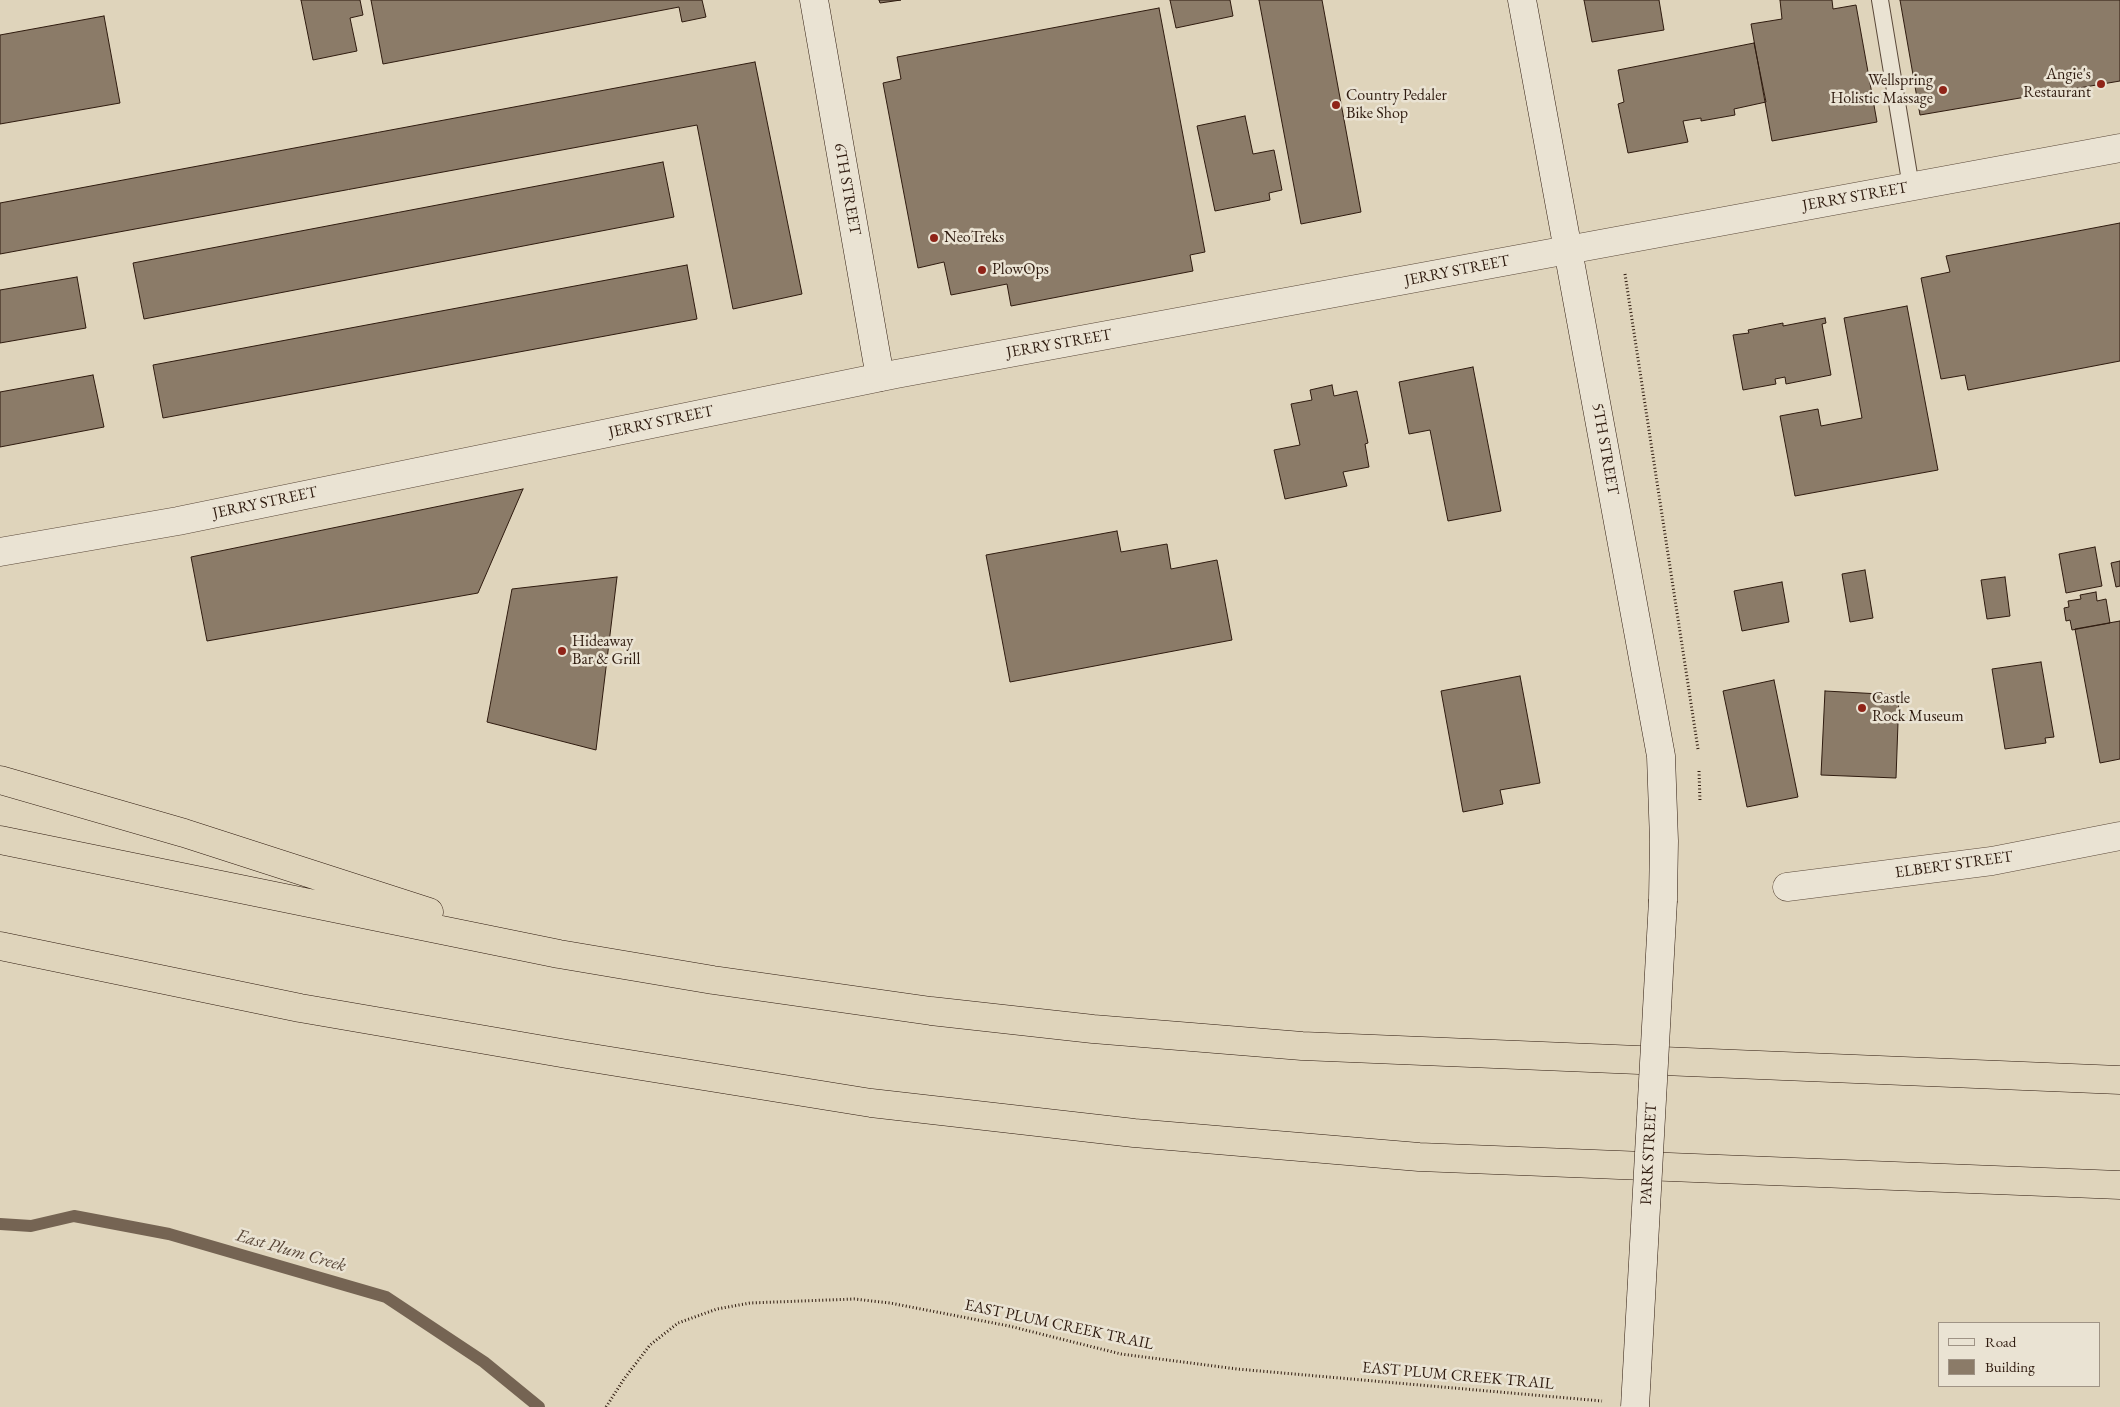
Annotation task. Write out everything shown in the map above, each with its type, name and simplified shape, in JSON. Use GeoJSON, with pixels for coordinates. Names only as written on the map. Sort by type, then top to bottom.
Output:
{"type":"FeatureCollection","features":[{"type":"Feature","properties":{"kind":"highway"},"geometry":{"type":"LineString","coordinates":[[0,780],[184,833],[559,954]]}},
{"type":"Feature","properties":{"kind":"highway"},"geometry":{"type":"LineString","coordinates":[[0,840],[559,954],[713,980],[931,1011],[1093,1029],[1302,1046],[2120,1080]]}},
{"type":"Feature","properties":{"kind":"highway"},"geometry":{"type":"LineString","coordinates":[[0,946],[300,1008],[871,1103],[1134,1133],[1419,1157],[2120,1186]]}},
{"type":"Feature","properties":{"kind":"highway"},"geometry":{"type":"LineString","coordinates":[[0,957],[132,973]]}},
{"type":"Feature","properties":{"kind":"street","name":"6TH STREET"},"geometry":{"type":"LineString","coordinates":[[814,0],[880,377]]}},
{"type":"Feature","properties":{"kind":"street","name":"5TH STREET"},"geometry":{"type":"LineString","coordinates":[[1522,0],[1661,756],[1664,841],[1663,900]]}},
{"type":"Feature","properties":{"kind":"street","name":"JERRY STREET"},"geometry":{"type":"LineString","coordinates":[[0,552],[178,521],[880,377],[2120,148]]}},
{"type":"Feature","properties":{"kind":"street","name":"ELBERT STREET"},"geometry":{"type":"LineString","coordinates":[[1787,888],[1992,861],[2120,836]]}},
{"type":"Feature","properties":{"kind":"street","name":"PARK STREET"},"geometry":{"type":"LineString","coordinates":[[1622,1404],[1663,900]]}},
{"type":"Feature","properties":{"kind":"lane"},"geometry":{"type":"LineString","coordinates":[[1880,0],[1911,187]]}},
{"type":"Feature","properties":{"kind":"path"},"geometry":{"type":"LineString","coordinates":[[1620,241],[1698,756]]}},
{"type":"Feature","properties":{"kind":"path"},"geometry":{"type":"LineString","coordinates":[[1699,765],[1700,809]]}},
{"type":"Feature","properties":{"kind":"path","name":"EAST PLUM CREEK TRAIL"},"geometry":{"type":"LineString","coordinates":[[606,1407],[624,1379],[650,1345],[678,1323],[717,1309],[750,1303],[854,1300],[890,1303],[1010,1326],[1121,1354],[1236,1369],[1622,1404]]}},
{"type":"Feature","properties":{"kind":"building"},"geometry":{"type":"Polygon","coordinates":[[[301,0],[360,0],[363,15],[350,18],[357,51],[313,60],[301,0]]]}},
{"type":"Feature","properties":{"kind":"building"},"geometry":{"type":"Polygon","coordinates":[[[371,0],[702,0],[706,17],[682,22],[679,7],[383,64],[371,0]]]}},
{"type":"Feature","properties":{"kind":"building"},"geometry":{"type":"Polygon","coordinates":[[[879,0],[901,0],[880,3],[879,0]]]}},
{"type":"Feature","properties":{"kind":"building"},"geometry":{"type":"Polygon","coordinates":[[[1170,0],[1230,0],[1233,16],[1176,28],[1170,0]]]}},
{"type":"Feature","properties":{"kind":"building"},"geometry":{"type":"Polygon","coordinates":[[[1259,0],[1322,0],[1361,212],[1301,224],[1259,0]]]}},
{"type":"Feature","properties":{"kind":"building"},"geometry":{"type":"Polygon","coordinates":[[[1584,0],[1659,0],[1664,30],[1592,42],[1584,0]]]}},
{"type":"Feature","properties":{"kind":"building"},"geometry":{"type":"Polygon","coordinates":[[[1780,0],[1832,0],[1833,9],[1856,5],[1877,122],[1772,141],[1751,24],[1782,19],[1780,0]]]}},
{"type":"Feature","properties":{"kind":"building"},"geometry":{"type":"Polygon","coordinates":[[[1900,0],[2120,0],[2120,81],[1920,115],[1900,0]]]}},
{"type":"Feature","properties":{"kind":"building"},"geometry":{"type":"Polygon","coordinates":[[[1159,8],[1205,252],[1190,255],[1193,271],[1011,306],[1007,284],[951,295],[944,262],[918,268],[883,83],[901,79],[897,57],[1159,8]]]}},
{"type":"Feature","properties":{"kind":"building"},"geometry":{"type":"Polygon","coordinates":[[[104,16],[120,103],[0,124],[0,35],[104,16]]]}},
{"type":"Feature","properties":{"kind":"building"},"geometry":{"type":"Polygon","coordinates":[[[1754,43],[1766,102],[1734,109],[1735,115],[1701,121],[1701,118],[1683,121],[1688,142],[1628,153],[1618,104],[1624,102],[1618,70],[1754,43]]]}},
{"type":"Feature","properties":{"kind":"building"},"geometry":{"type":"Polygon","coordinates":[[[755,62],[802,294],[733,309],[697,125],[0,254],[0,203],[755,62]]]}},
{"type":"Feature","properties":{"kind":"building"},"geometry":{"type":"Polygon","coordinates":[[[1245,116],[1253,154],[1274,150],[1282,190],[1269,193],[1270,200],[1215,211],[1197,126],[1245,116]]]}},
{"type":"Feature","properties":{"kind":"building"},"geometry":{"type":"Polygon","coordinates":[[[663,162],[674,217],[144,319],[133,263],[663,162]]]}},
{"type":"Feature","properties":{"kind":"building"},"geometry":{"type":"Polygon","coordinates":[[[2120,223],[2120,361],[1968,390],[1965,375],[1941,379],[1921,278],[1950,272],[1946,256],[2120,223]]]}},
{"type":"Feature","properties":{"kind":"building"},"geometry":{"type":"Polygon","coordinates":[[[687,265],[697,319],[163,418],[153,365],[687,265]]]}},
{"type":"Feature","properties":{"kind":"building"},"geometry":{"type":"Polygon","coordinates":[[[77,277],[86,328],[0,343],[0,290],[77,277]]]}},
{"type":"Feature","properties":{"kind":"building"},"geometry":{"type":"Polygon","coordinates":[[[1907,306],[1938,470],[1795,496],[1780,416],[1818,409],[1821,426],[1862,418],[1844,318],[1907,306]]]}},
{"type":"Feature","properties":{"kind":"building"},"geometry":{"type":"Polygon","coordinates":[[[1825,318],[1826,323],[1822,324],[1831,375],[1786,384],[1785,377],[1775,379],[1776,384],[1743,390],[1733,335],[1749,333],[1748,330],[1783,323],[1783,326],[1825,318]]]}},
{"type":"Feature","properties":{"kind":"building"},"geometry":{"type":"Polygon","coordinates":[[[1473,367],[1501,511],[1448,521],[1430,430],[1409,434],[1399,382],[1473,367]]]}},
{"type":"Feature","properties":{"kind":"building"},"geometry":{"type":"Polygon","coordinates":[[[93,375],[104,427],[0,447],[0,392],[93,375]]]}},
{"type":"Feature","properties":{"kind":"building"},"geometry":{"type":"Polygon","coordinates":[[[1332,385],[1334,396],[1357,391],[1368,443],[1365,444],[1369,467],[1343,472],[1347,486],[1285,499],[1274,450],[1300,445],[1291,404],[1312,400],[1310,390],[1332,385]]]}},
{"type":"Feature","properties":{"kind":"building"},"geometry":{"type":"Polygon","coordinates":[[[523,489],[478,593],[207,641],[191,557],[523,489]]]}},
{"type":"Feature","properties":{"kind":"building"},"geometry":{"type":"Polygon","coordinates":[[[1117,531],[1121,552],[1167,544],[1171,569],[1217,560],[1232,640],[1010,682],[986,555],[1117,531]]]}},
{"type":"Feature","properties":{"kind":"building"},"geometry":{"type":"Polygon","coordinates":[[[2095,547],[2102,586],[2066,593],[2059,554],[2095,547]]]}},
{"type":"Feature","properties":{"kind":"building"},"geometry":{"type":"Polygon","coordinates":[[[2120,561],[2120,586],[2116,587],[2111,563],[2120,561]]]}},
{"type":"Feature","properties":{"kind":"building"},"geometry":{"type":"Polygon","coordinates":[[[1865,570],[1873,618],[1850,622],[1842,574],[1865,570]]]}},
{"type":"Feature","properties":{"kind":"building"},"geometry":{"type":"Polygon","coordinates":[[[617,577],[596,750],[487,722],[512,589],[617,577]]]}},
{"type":"Feature","properties":{"kind":"building"},"geometry":{"type":"Polygon","coordinates":[[[2005,577],[2010,616],[1987,619],[1981,580],[2005,577]]]}},
{"type":"Feature","properties":{"kind":"building"},"geometry":{"type":"Polygon","coordinates":[[[1782,582],[1789,622],[1742,631],[1734,591],[1782,582]]]}},
{"type":"Feature","properties":{"kind":"building"},"geometry":{"type":"Polygon","coordinates":[[[2096,592],[2097,601],[2106,599],[2110,623],[2072,630],[2070,620],[2066,621],[2064,608],[2069,607],[2068,601],[2081,599],[2080,595],[2096,592]]]}},
{"type":"Feature","properties":{"kind":"building"},"geometry":{"type":"Polygon","coordinates":[[[2120,621],[2120,759],[2100,763],[2075,629],[2120,621]]]}},
{"type":"Feature","properties":{"kind":"building"},"geometry":{"type":"Polygon","coordinates":[[[2041,662],[2054,737],[2045,738],[2046,743],[2005,749],[1992,669],[2041,662]]]}},
{"type":"Feature","properties":{"kind":"building"},"geometry":{"type":"Polygon","coordinates":[[[1520,676],[1540,783],[1500,790],[1503,804],[1463,812],[1441,691],[1520,676]]]}},
{"type":"Feature","properties":{"kind":"building"},"geometry":{"type":"Polygon","coordinates":[[[1774,680],[1798,797],[1747,807],[1723,691],[1774,680]]]}},
{"type":"Feature","properties":{"kind":"building"},"geometry":{"type":"Polygon","coordinates":[[[1825,691],[1899,695],[1896,778],[1821,775],[1825,691]]]}},
{"type":"Feature","properties":{"kind":"waterway","name":"East Plum Creek"},"geometry":{"type":"LineString","coordinates":[[0,1224],[31,1226],[74,1216],[169,1234],[386,1297],[484,1362],[539,1407]]}},
{"type":"Feature","properties":{"kind":"place","name":"Angie's Restaurant"},"geometry":{"type":"Point","coordinates":[2101,84]}},
{"type":"Feature","properties":{"kind":"place","name":"Wellspring Holistic Massage"},"geometry":{"type":"Point","coordinates":[1943,90]}},
{"type":"Feature","properties":{"kind":"place","name":"Country Pedaler Bike Shop"},"geometry":{"type":"Point","coordinates":[1336,105]}},
{"type":"Feature","properties":{"kind":"place","name":"NeoTreks"},"geometry":{"type":"Point","coordinates":[934,238]}},
{"type":"Feature","properties":{"kind":"place","name":"PlowOps"},"geometry":{"type":"Point","coordinates":[982,270]}},
{"type":"Feature","properties":{"kind":"place","name":"Hideaway Bar & Grill"},"geometry":{"type":"Point","coordinates":[562,651]}},
{"type":"Feature","properties":{"kind":"place","name":"Castle Rock Museum"},"geometry":{"type":"Point","coordinates":[1862,708]}}]}
